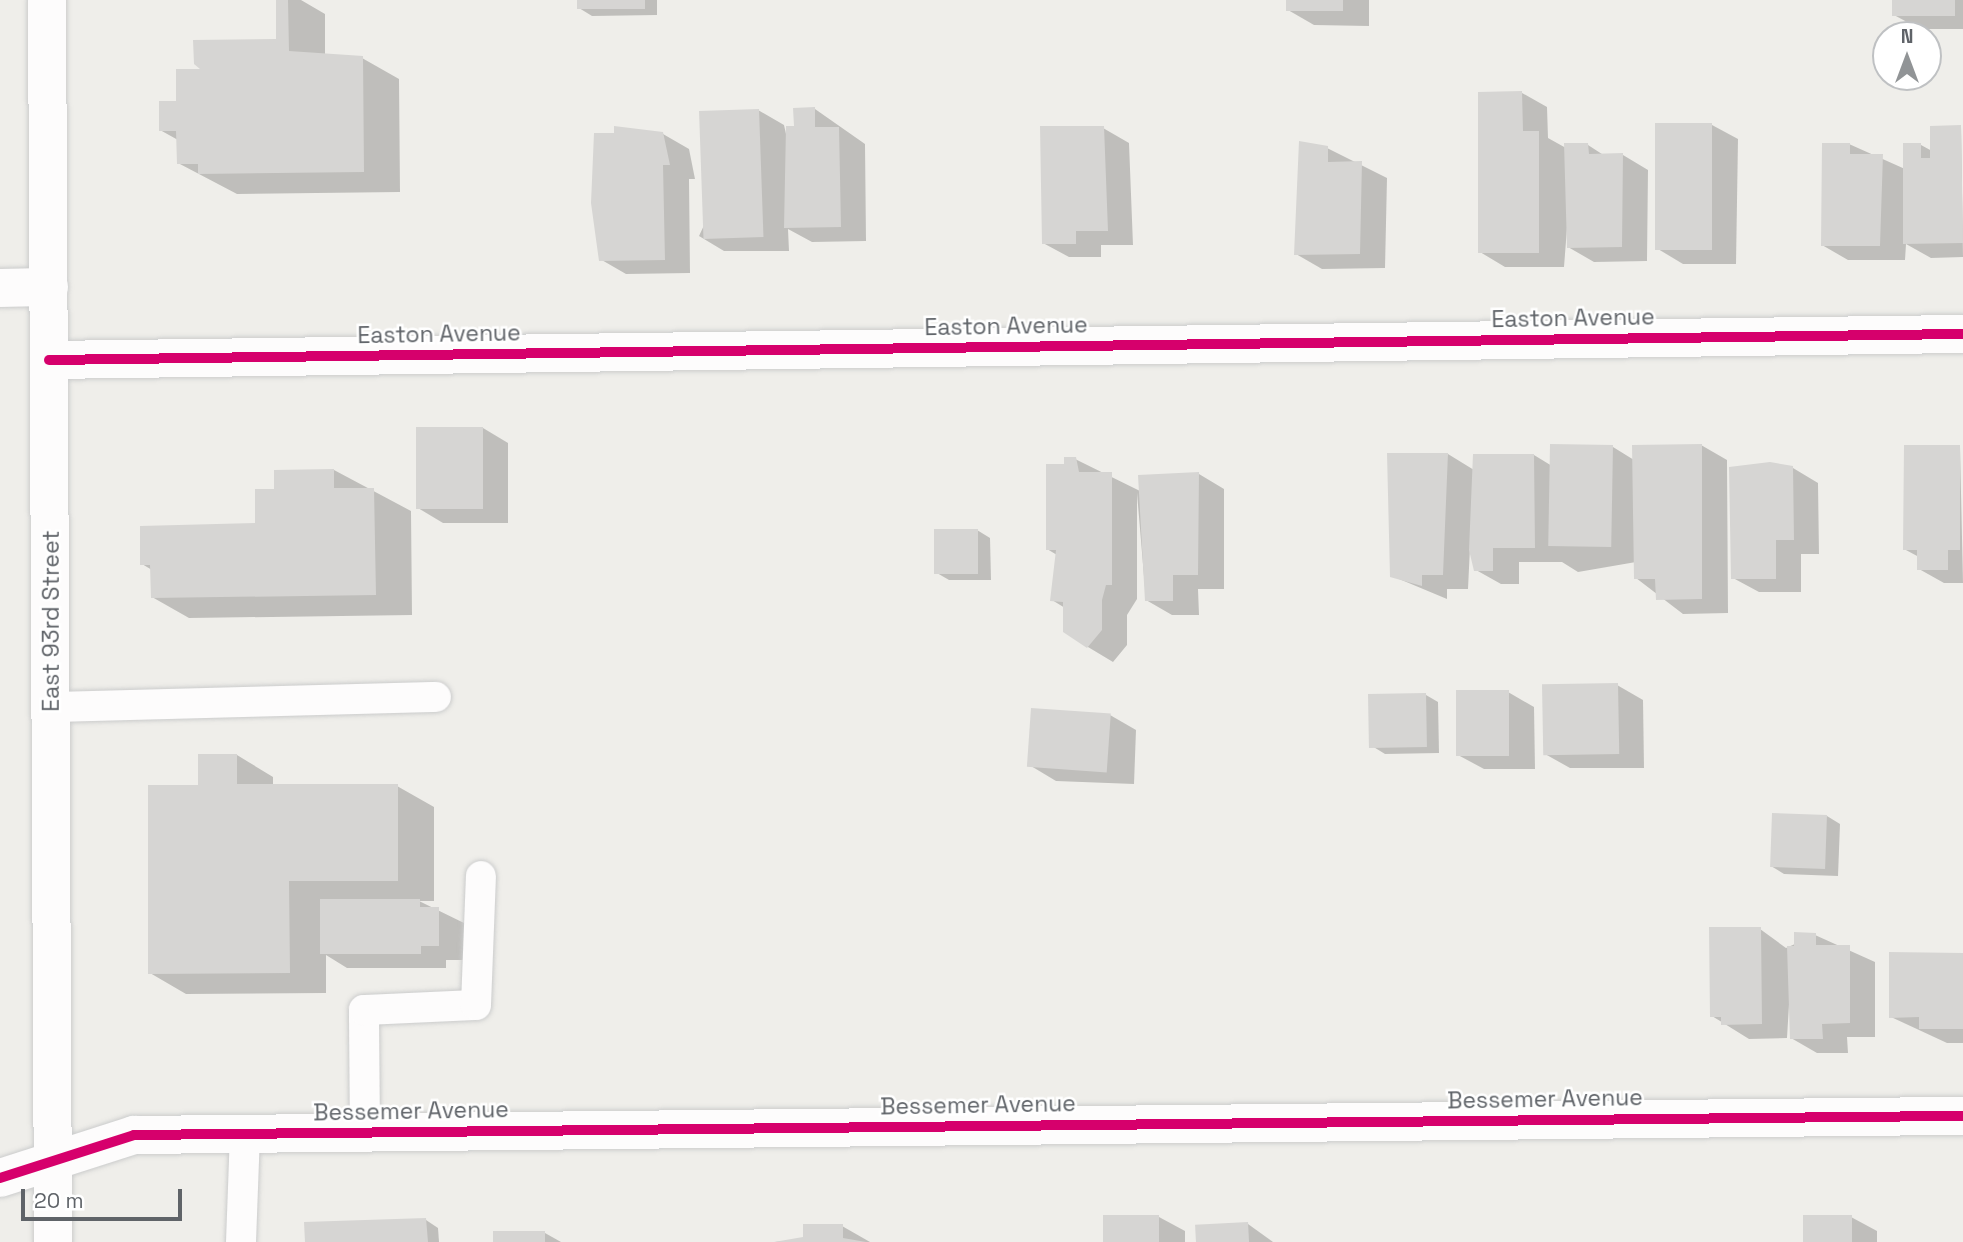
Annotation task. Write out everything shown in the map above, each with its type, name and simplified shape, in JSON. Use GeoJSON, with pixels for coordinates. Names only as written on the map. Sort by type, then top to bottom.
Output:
{"type":"FeatureCollection","features":[{"type":"Feature","properties":{"kind":"street","name":"East 93rd Street"},"geometry":{"type":"LineString","coordinates":[[47,0],[53,1242]]}},
{"type":"Feature","properties":{"kind":"street"},"geometry":{"type":"LineString","coordinates":[[0,288],[49,287]]}},
{"type":"Feature","properties":{"kind":"street","name":"Easton Avenue"},"geometry":{"type":"LineString","coordinates":[[49,360],[1963,334]]}},
{"type":"Feature","properties":{"kind":"street","name":"Bessemer Avenue"},"geometry":{"type":"LineString","coordinates":[[0,1178],[52,1166],[134,1135],[1963,1116]]}},
{"type":"Feature","properties":{"kind":"lane"},"geometry":{"type":"LineString","coordinates":[[51,707],[436,697]]}},
{"type":"Feature","properties":{"kind":"lane"},"geometry":{"type":"LineString","coordinates":[[365,1133],[364,1010],[477,1005],[481,876]]}},
{"type":"Feature","properties":{"kind":"lane"},"geometry":{"type":"LineString","coordinates":[[241,1242],[245,1134]]}},
{"type":"Feature","properties":{"kind":"building"},"geometry":{"type":"Polygon","coordinates":[[[276,0],[288,0],[289,51],[363,56],[364,172],[198,174],[198,164],[177,164],[176,131],[159,131],[159,101],[176,101],[176,69],[200,69],[194,64],[193,40],[276,39],[276,0]]]}},
{"type":"Feature","properties":{"kind":"building"},"geometry":{"type":"Polygon","coordinates":[[[577,0],[645,0],[645,9],[577,9],[577,0]]]}},
{"type":"Feature","properties":{"kind":"building"},"geometry":{"type":"Polygon","coordinates":[[[1286,0],[1343,0],[1343,11],[1286,11],[1286,0]]]}},
{"type":"Feature","properties":{"kind":"building"},"geometry":{"type":"Polygon","coordinates":[[[1892,0],[1955,0],[1955,16],[1892,16],[1892,0]]]}},
{"type":"Feature","properties":{"kind":"building"},"geometry":{"type":"Polygon","coordinates":[[[1522,91],[1523,131],[1539,131],[1539,253],[1478,253],[1478,92],[1522,91]]]}},
{"type":"Feature","properties":{"kind":"building"},"geometry":{"type":"Polygon","coordinates":[[[815,107],[815,127],[839,127],[841,227],[784,228],[786,126],[794,126],[793,108],[815,107]]]}},
{"type":"Feature","properties":{"kind":"building"},"geometry":{"type":"Polygon","coordinates":[[[759,109],[763,237],[704,239],[699,111],[759,109]]]}},
{"type":"Feature","properties":{"kind":"building"},"geometry":{"type":"Polygon","coordinates":[[[1655,123],[1712,123],[1712,250],[1655,250],[1655,123]]]}},
{"type":"Feature","properties":{"kind":"building"},"geometry":{"type":"Polygon","coordinates":[[[1961,125],[1963,243],[1903,244],[1903,143],[1921,143],[1921,158],[1930,158],[1930,126],[1961,125]]]}},
{"type":"Feature","properties":{"kind":"building"},"geometry":{"type":"Polygon","coordinates":[[[614,126],[663,132],[670,165],[663,165],[665,260],[599,261],[591,203],[594,133],[614,133],[614,126]]]}},
{"type":"Feature","properties":{"kind":"building"},"geometry":{"type":"Polygon","coordinates":[[[1040,126],[1104,126],[1108,231],[1076,231],[1076,244],[1042,244],[1040,126]]]}},
{"type":"Feature","properties":{"kind":"building"},"geometry":{"type":"Polygon","coordinates":[[[1299,141],[1328,146],[1328,162],[1362,161],[1360,254],[1294,255],[1299,141]]]}},
{"type":"Feature","properties":{"kind":"building"},"geometry":{"type":"Polygon","coordinates":[[[1564,143],[1588,143],[1589,154],[1623,153],[1622,247],[1567,248],[1564,143]]]}},
{"type":"Feature","properties":{"kind":"building"},"geometry":{"type":"Polygon","coordinates":[[[1822,143],[1850,143],[1850,154],[1883,154],[1880,246],[1821,246],[1822,143]]]}},
{"type":"Feature","properties":{"kind":"building"},"geometry":{"type":"Polygon","coordinates":[[[416,427],[483,427],[483,509],[416,509],[416,427]]]}},
{"type":"Feature","properties":{"kind":"building"},"geometry":{"type":"Polygon","coordinates":[[[1550,444],[1613,445],[1611,547],[1548,546],[1550,444]]]}},
{"type":"Feature","properties":{"kind":"building"},"geometry":{"type":"Polygon","coordinates":[[[1702,444],[1702,599],[1656,600],[1655,579],[1634,579],[1632,445],[1702,444]]]}},
{"type":"Feature","properties":{"kind":"building"},"geometry":{"type":"Polygon","coordinates":[[[1904,445],[1960,445],[1960,550],[1948,550],[1948,570],[1917,570],[1917,550],[1903,550],[1904,445]]]}},
{"type":"Feature","properties":{"kind":"building"},"geometry":{"type":"Polygon","coordinates":[[[1387,453],[1448,453],[1443,575],[1422,575],[1422,586],[1390,577],[1387,453]]]}},
{"type":"Feature","properties":{"kind":"building"},"geometry":{"type":"Polygon","coordinates":[[[1473,454],[1534,454],[1535,548],[1493,548],[1493,571],[1474,571],[1469,550],[1473,454]]]}},
{"type":"Feature","properties":{"kind":"building"},"geometry":{"type":"Polygon","coordinates":[[[1064,457],[1076,457],[1079,472],[1112,472],[1112,585],[1106,585],[1102,600],[1102,630],[1087,648],[1063,632],[1063,602],[1050,601],[1056,550],[1046,550],[1046,464],[1064,464],[1064,457]]]}},
{"type":"Feature","properties":{"kind":"building"},"geometry":{"type":"Polygon","coordinates":[[[1770,462],[1793,466],[1794,540],[1776,540],[1776,579],[1731,579],[1729,467],[1770,462]]]}},
{"type":"Feature","properties":{"kind":"building"},"geometry":{"type":"Polygon","coordinates":[[[334,469],[334,488],[374,488],[376,595],[151,598],[150,565],[140,565],[140,526],[255,523],[255,489],[274,489],[274,470],[334,469]]]}},
{"type":"Feature","properties":{"kind":"building"},"geometry":{"type":"Polygon","coordinates":[[[1199,472],[1198,575],[1173,575],[1173,601],[1145,601],[1138,475],[1199,472]]]}},
{"type":"Feature","properties":{"kind":"building"},"geometry":{"type":"Polygon","coordinates":[[[934,529],[978,529],[978,574],[934,574],[934,529]]]}},
{"type":"Feature","properties":{"kind":"building"},"geometry":{"type":"Polygon","coordinates":[[[1618,683],[1619,754],[1543,755],[1542,684],[1618,683]]]}},
{"type":"Feature","properties":{"kind":"building"},"geometry":{"type":"Polygon","coordinates":[[[1456,690],[1509,690],[1509,756],[1456,756],[1456,690]]]}},
{"type":"Feature","properties":{"kind":"building"},"geometry":{"type":"Polygon","coordinates":[[[1426,693],[1427,747],[1369,748],[1368,694],[1426,693]]]}},
{"type":"Feature","properties":{"kind":"building"},"geometry":{"type":"Polygon","coordinates":[[[1031,708],[1111,714],[1107,772],[1027,767],[1031,708]]]}},
{"type":"Feature","properties":{"kind":"building"},"geometry":{"type":"Polygon","coordinates":[[[198,754],[237,754],[237,784],[398,784],[398,881],[289,881],[290,973],[148,974],[148,785],[198,785],[198,754]]]}},
{"type":"Feature","properties":{"kind":"building"},"geometry":{"type":"Polygon","coordinates":[[[1772,813],[1827,815],[1825,869],[1770,867],[1772,813]]]}},
{"type":"Feature","properties":{"kind":"building"},"geometry":{"type":"Polygon","coordinates":[[[320,899],[420,899],[420,907],[439,907],[439,946],[421,946],[421,954],[320,954],[320,899]]]}},
{"type":"Feature","properties":{"kind":"building"},"geometry":{"type":"Polygon","coordinates":[[[1709,927],[1761,927],[1762,1024],[1721,1025],[1721,1017],[1710,1017],[1709,927]]]}},
{"type":"Feature","properties":{"kind":"building"},"geometry":{"type":"Polygon","coordinates":[[[1794,932],[1816,933],[1816,945],[1850,945],[1850,1023],[1822,1024],[1823,1039],[1790,1039],[1787,946],[1794,946],[1794,932]]]}},
{"type":"Feature","properties":{"kind":"building"},"geometry":{"type":"Polygon","coordinates":[[[1889,952],[1963,953],[1963,1029],[1919,1029],[1919,1017],[1889,1018],[1889,952]]]}},
{"type":"Feature","properties":{"kind":"building"},"geometry":{"type":"Polygon","coordinates":[[[1103,1215],[1159,1215],[1159,1242],[1103,1242],[1103,1215]]]}},
{"type":"Feature","properties":{"kind":"building"},"geometry":{"type":"Polygon","coordinates":[[[1803,1215],[1852,1215],[1852,1242],[1803,1242],[1803,1215]]]}},
{"type":"Feature","properties":{"kind":"building"},"geometry":{"type":"Polygon","coordinates":[[[426,1218],[428,1242],[305,1242],[304,1222],[426,1218]]]}},
{"type":"Feature","properties":{"kind":"building"},"geometry":{"type":"Polygon","coordinates":[[[1248,1222],[1249,1242],[1196,1242],[1195,1225],[1248,1222]]]}},
{"type":"Feature","properties":{"kind":"building"},"geometry":{"type":"Polygon","coordinates":[[[803,1224],[843,1224],[843,1238],[866,1242],[774,1242],[803,1237],[803,1224]]]}},
{"type":"Feature","properties":{"kind":"building"},"geometry":{"type":"Polygon","coordinates":[[[493,1231],[545,1231],[545,1242],[493,1242],[493,1231]]]}},
{"type":"Feature","properties":{"kind":"cycle path"},"geometry":{"type":"LineString","coordinates":[[49,360],[1963,334]]}},
{"type":"Feature","properties":{"kind":"cycle path"},"geometry":{"type":"LineString","coordinates":[[0,1178],[134,1135],[1963,1116]]}}]}
